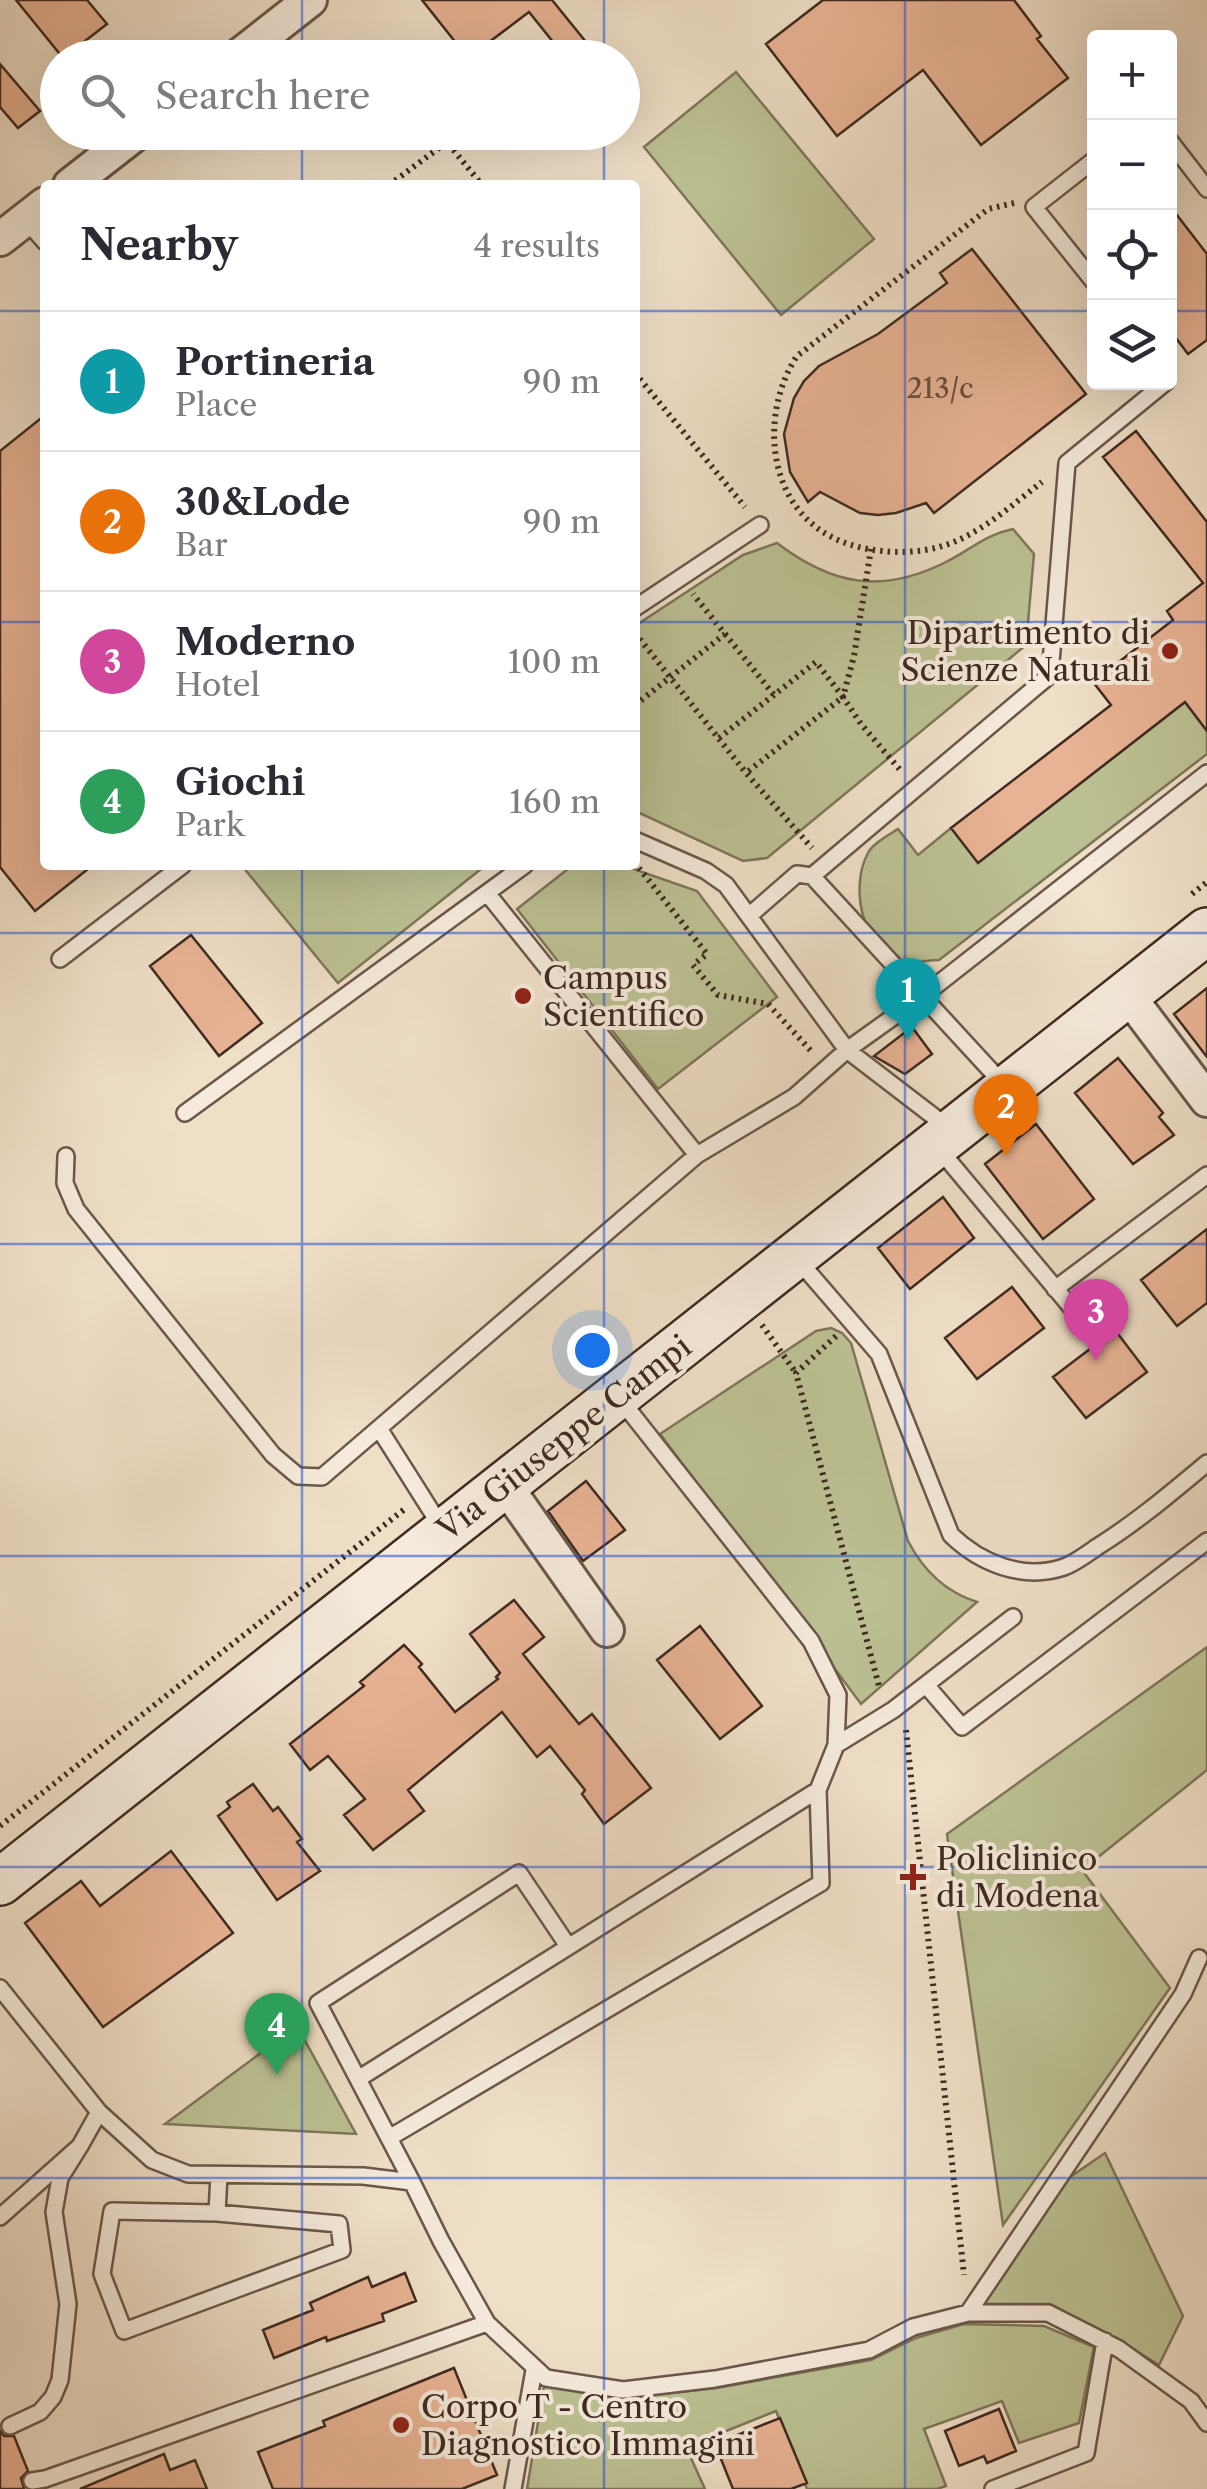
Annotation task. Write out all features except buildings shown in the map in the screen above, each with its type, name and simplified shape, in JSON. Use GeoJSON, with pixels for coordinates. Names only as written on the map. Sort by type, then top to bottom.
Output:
{"type":"FeatureCollection","features":[{"type":"Feature","properties":{"kind":"street"},"geometry":{"type":"LineString","coordinates":[[259,40],[310,0]]}},
{"type":"Feature","properties":{"kind":"street"},"geometry":{"type":"LineString","coordinates":[[76,180],[115,150]]}},
{"type":"Feature","properties":{"kind":"street","name":"Via Giuseppe Campi"},"geometry":{"type":"LineString","coordinates":[[0,1882],[1207,931]]}},
{"type":"Feature","properties":{"kind":"street"},"geometry":{"type":"LineString","coordinates":[[1127,994],[1207,1100]]}},
{"type":"Feature","properties":{"kind":"street"},"geometry":{"type":"LineString","coordinates":[[505,1485],[607,1630]]}},
{"type":"Feature","properties":{"kind":"lane"},"geometry":{"type":"LineString","coordinates":[[1177,151],[1207,189]]}},
{"type":"Feature","properties":{"kind":"lane"},"geometry":{"type":"LineString","coordinates":[[1087,165],[1034,207],[1087,273]]}},
{"type":"Feature","properties":{"kind":"lane"},"geometry":{"type":"LineString","coordinates":[[812,876],[1050,675],[1067,463],[1155,390]]}},
{"type":"Feature","properties":{"kind":"lane"},"geometry":{"type":"LineString","coordinates":[[640,605],[760,525]]}},
{"type":"Feature","properties":{"kind":"lane"},"geometry":{"type":"LineString","coordinates":[[66,1156],[65,1183],[76,1209],[284,1467],[298,1476],[322,1477],[697,1154],[794,1097],[848,1050],[1207,773]]}},
{"type":"Feature","properties":{"kind":"lane"},"geometry":{"type":"LineString","coordinates":[[640,842],[726,884],[848,1050],[945,1138],[1071,1307]]}},
{"type":"Feature","properties":{"kind":"lane"},"geometry":{"type":"LineString","coordinates":[[60,959],[176,870]]}},
{"type":"Feature","properties":{"kind":"lane"},"geometry":{"type":"LineString","coordinates":[[185,1113],[518,870]]}},
{"type":"Feature","properties":{"kind":"lane"},"geometry":{"type":"LineString","coordinates":[[750,915],[797,874],[812,876],[1008,1089]]}},
{"type":"Feature","properties":{"kind":"lane"},"geometry":{"type":"LineString","coordinates":[[486,893],[697,1154]]}},
{"type":"Feature","properties":{"kind":"lane"},"geometry":{"type":"LineString","coordinates":[[1055,1289],[1207,1175]]}},
{"type":"Feature","properties":{"kind":"lane"},"geometry":{"type":"LineString","coordinates":[[793,1255],[879,1354],[951,1535],[972,1555],[998,1566],[1032,1572],[1065,1567],[1139,1521],[1207,1462]]}},
{"type":"Feature","properties":{"kind":"lane"},"geometry":{"type":"LineString","coordinates":[[389,2138],[822,1882],[818,1790],[836,1745],[838,1695],[812,1642],[618,1396]]}},
{"type":"Feature","properties":{"kind":"lane"},"geometry":{"type":"LineString","coordinates":[[380,1430],[445,1532]]}},
{"type":"Feature","properties":{"kind":"lane"},"geometry":{"type":"LineString","coordinates":[[926,1685],[962,1728],[1207,1541]]}},
{"type":"Feature","properties":{"kind":"lane"},"geometry":{"type":"LineString","coordinates":[[836,1745],[893,1710],[1013,1617]]}},
{"type":"Feature","properties":{"kind":"lane"},"geometry":{"type":"LineString","coordinates":[[358,2079],[818,1790]]}},
{"type":"Feature","properties":{"kind":"lane"},"geometry":{"type":"LineString","coordinates":[[568,1946],[519,1873],[318,2003],[440,2241],[487,2323],[534,2370],[546,2378],[623,2390],[715,2380],[869,2350],[913,2328],[968,2313],[1048,2314],[1105,2341],[1191,2401],[1207,2424]]}},
{"type":"Feature","properties":{"kind":"lane"},"geometry":{"type":"LineString","coordinates":[[968,2313],[1183,1994],[1199,1958]]}},
{"type":"Feature","properties":{"kind":"lane"},"geometry":{"type":"LineString","coordinates":[[0,1988],[99,2112],[152,2160],[188,2174],[364,2176],[412,2182]]}},
{"type":"Feature","properties":{"kind":"lane"},"geometry":{"type":"LineString","coordinates":[[10,2426],[40,2412],[53,2397],[60,2380],[68,2304],[54,2212],[60,2178],[99,2112]]}},
{"type":"Feature","properties":{"kind":"lane"},"geometry":{"type":"LineString","coordinates":[[0,2218],[80,2146]]}},
{"type":"Feature","properties":{"kind":"lane"},"geometry":{"type":"LineString","coordinates":[[217,2212],[219,2175]]}},
{"type":"Feature","properties":{"kind":"lane"},"geometry":{"type":"LineString","coordinates":[[112,2211],[217,2212],[339,2224],[342,2250],[124,2331],[102,2274],[112,2211]]}},
{"type":"Feature","properties":{"kind":"lane"},"geometry":{"type":"LineString","coordinates":[[32,2481],[45,2480],[487,2323]]}},
{"type":"Feature","properties":{"kind":"lane"},"geometry":{"type":"LineString","coordinates":[[993,2489],[1086,2453],[1105,2341]]}},
{"type":"Feature","properties":{"kind":"lane"},"geometry":{"type":"LineString","coordinates":[[513,2489],[534,2370]]}},
{"type":"Feature","properties":{"kind":"path"},"geometry":{"type":"LineString","coordinates":[[396,180],[436,150]]}},
{"type":"Feature","properties":{"kind":"path"},"geometry":{"type":"LineString","coordinates":[[454,150],[478,180]]}},
{"type":"Feature","properties":{"kind":"path"},"geometry":{"type":"LineString","coordinates":[[1034,207],[1008,202],[988,209],[850,319],[813,342],[784,376],[773,420],[775,448],[794,502],[822,532],[871,549],[897,552],[941,547],[998,516],[1067,463]]}},
{"type":"Feature","properties":{"kind":"path"},"geometry":{"type":"LineString","coordinates":[[640,378],[760,525]]}},
{"type":"Feature","properties":{"kind":"path"},"geometry":{"type":"LineString","coordinates":[[746,773],[843,697],[854,656],[871,549]]}},
{"type":"Feature","properties":{"kind":"path"},"geometry":{"type":"LineString","coordinates":[[680,578],[774,695]]}},
{"type":"Feature","properties":{"kind":"path"},"geometry":{"type":"LineString","coordinates":[[640,701],[725,634]]}},
{"type":"Feature","properties":{"kind":"path"},"geometry":{"type":"LineString","coordinates":[[640,639],[746,773],[826,864]]}},
{"type":"Feature","properties":{"kind":"path"},"geometry":{"type":"LineString","coordinates":[[718,738],[816,662],[860,724],[916,787]]}},
{"type":"Feature","properties":{"kind":"path"},"geometry":{"type":"LineString","coordinates":[[640,870],[707,954],[692,965],[718,995],[768,1004],[826,1068]]}},
{"type":"Feature","properties":{"kind":"path"},"geometry":{"type":"LineString","coordinates":[[796,1373],[852,1321]]}},
{"type":"Feature","properties":{"kind":"path"},"geometry":{"type":"LineString","coordinates":[[760,1324],[796,1373],[879,1688],[906,1731],[968,2313]]}},
{"type":"Feature","properties":{"kind":"green space"},"geometry":{"type":"Polygon","coordinates":[[[736,72],[874,239],[781,315],[644,147],[736,72]]]}},
{"type":"Feature","properties":{"kind":"green space"},"geometry":{"type":"Polygon","coordinates":[[[1013,529],[1034,554],[1026,645],[767,858],[743,861],[640,813],[640,623],[743,555],[777,543],[837,576],[878,581],[921,573],[1013,529]]]}},
{"type":"Feature","properties":{"kind":"green space"},"geometry":{"type":"Polygon","coordinates":[[[1185,702],[1207,731],[1207,754],[939,960],[908,962],[892,957],[880,947],[870,933],[860,901],[862,867],[877,843],[898,829],[918,855],[951,828],[979,862],[1185,702]]]}},
{"type":"Feature","properties":{"kind":"green space"},"geometry":{"type":"Polygon","coordinates":[[[245,870],[480,870],[338,983],[245,870]]]}},
{"type":"Feature","properties":{"kind":"green space"},"geometry":{"type":"Polygon","coordinates":[[[567,870],[636,870],[697,891],[777,997],[658,1089],[517,909],[567,870]]]}},
{"type":"Feature","properties":{"kind":"green space"},"geometry":{"type":"Polygon","coordinates":[[[831,1328],[851,1343],[908,1541],[936,1579],[977,1602],[861,1704],[660,1434],[816,1331],[831,1328]]]}},
{"type":"Feature","properties":{"kind":"green space"},"geometry":{"type":"Polygon","coordinates":[[[1207,1647],[1207,1770],[1082,1870],[1170,1988],[1003,2225],[947,1834],[1207,1647]]]}},
{"type":"Feature","properties":{"kind":"green space"},"geometry":{"type":"Polygon","coordinates":[[[297,2026],[356,2134],[165,2124],[297,2026]]]}},
{"type":"Feature","properties":{"kind":"green space"},"geometry":{"type":"Polygon","coordinates":[[[1105,2153],[1183,2316],[1159,2365],[1050,2304],[980,2304],[1063,2182],[1105,2153]]]}},
{"type":"Feature","properties":{"kind":"green space"},"geometry":{"type":"Polygon","coordinates":[[[964,2324],[1044,2326],[1094,2347],[1079,2423],[1019,2443],[1002,2401],[924,2429],[946,2486],[937,2489],[807,2489],[776,2411],[686,2447],[705,2489],[527,2489],[544,2386],[624,2398],[717,2388],[871,2360],[916,2338],[964,2324]]]}},
{"type":"Feature","properties":{"kind":"place","name":"Dipartimento di Scienze Naturali"},"geometry":{"type":"Point","coordinates":[1170,651]}},
{"type":"Feature","properties":{"kind":"place","name":"Campus Scientifico"},"geometry":{"type":"Point","coordinates":[523,996]}},
{"type":"Feature","properties":{"kind":"place","name":"Portineria"},"geometry":{"type":"Point","coordinates":[908,1040]}},
{"type":"Feature","properties":{"kind":"place","name":"30&Lode"},"geometry":{"type":"Point","coordinates":[1006,1156]}},
{"type":"Feature","properties":{"kind":"place","name":"Moderno"},"geometry":{"type":"Point","coordinates":[1096,1361]}},
{"type":"Feature","properties":{"kind":"place","name":"Policlinico di Modena"},"geometry":{"type":"Point","coordinates":[913,1877]}},
{"type":"Feature","properties":{"kind":"place","name":"Giochi"},"geometry":{"type":"Point","coordinates":[277,2075]}},
{"type":"Feature","properties":{"kind":"place","name":"Corpo T - Centro Diagnostico Immagini"},"geometry":{"type":"Point","coordinates":[401,2425]}}]}
